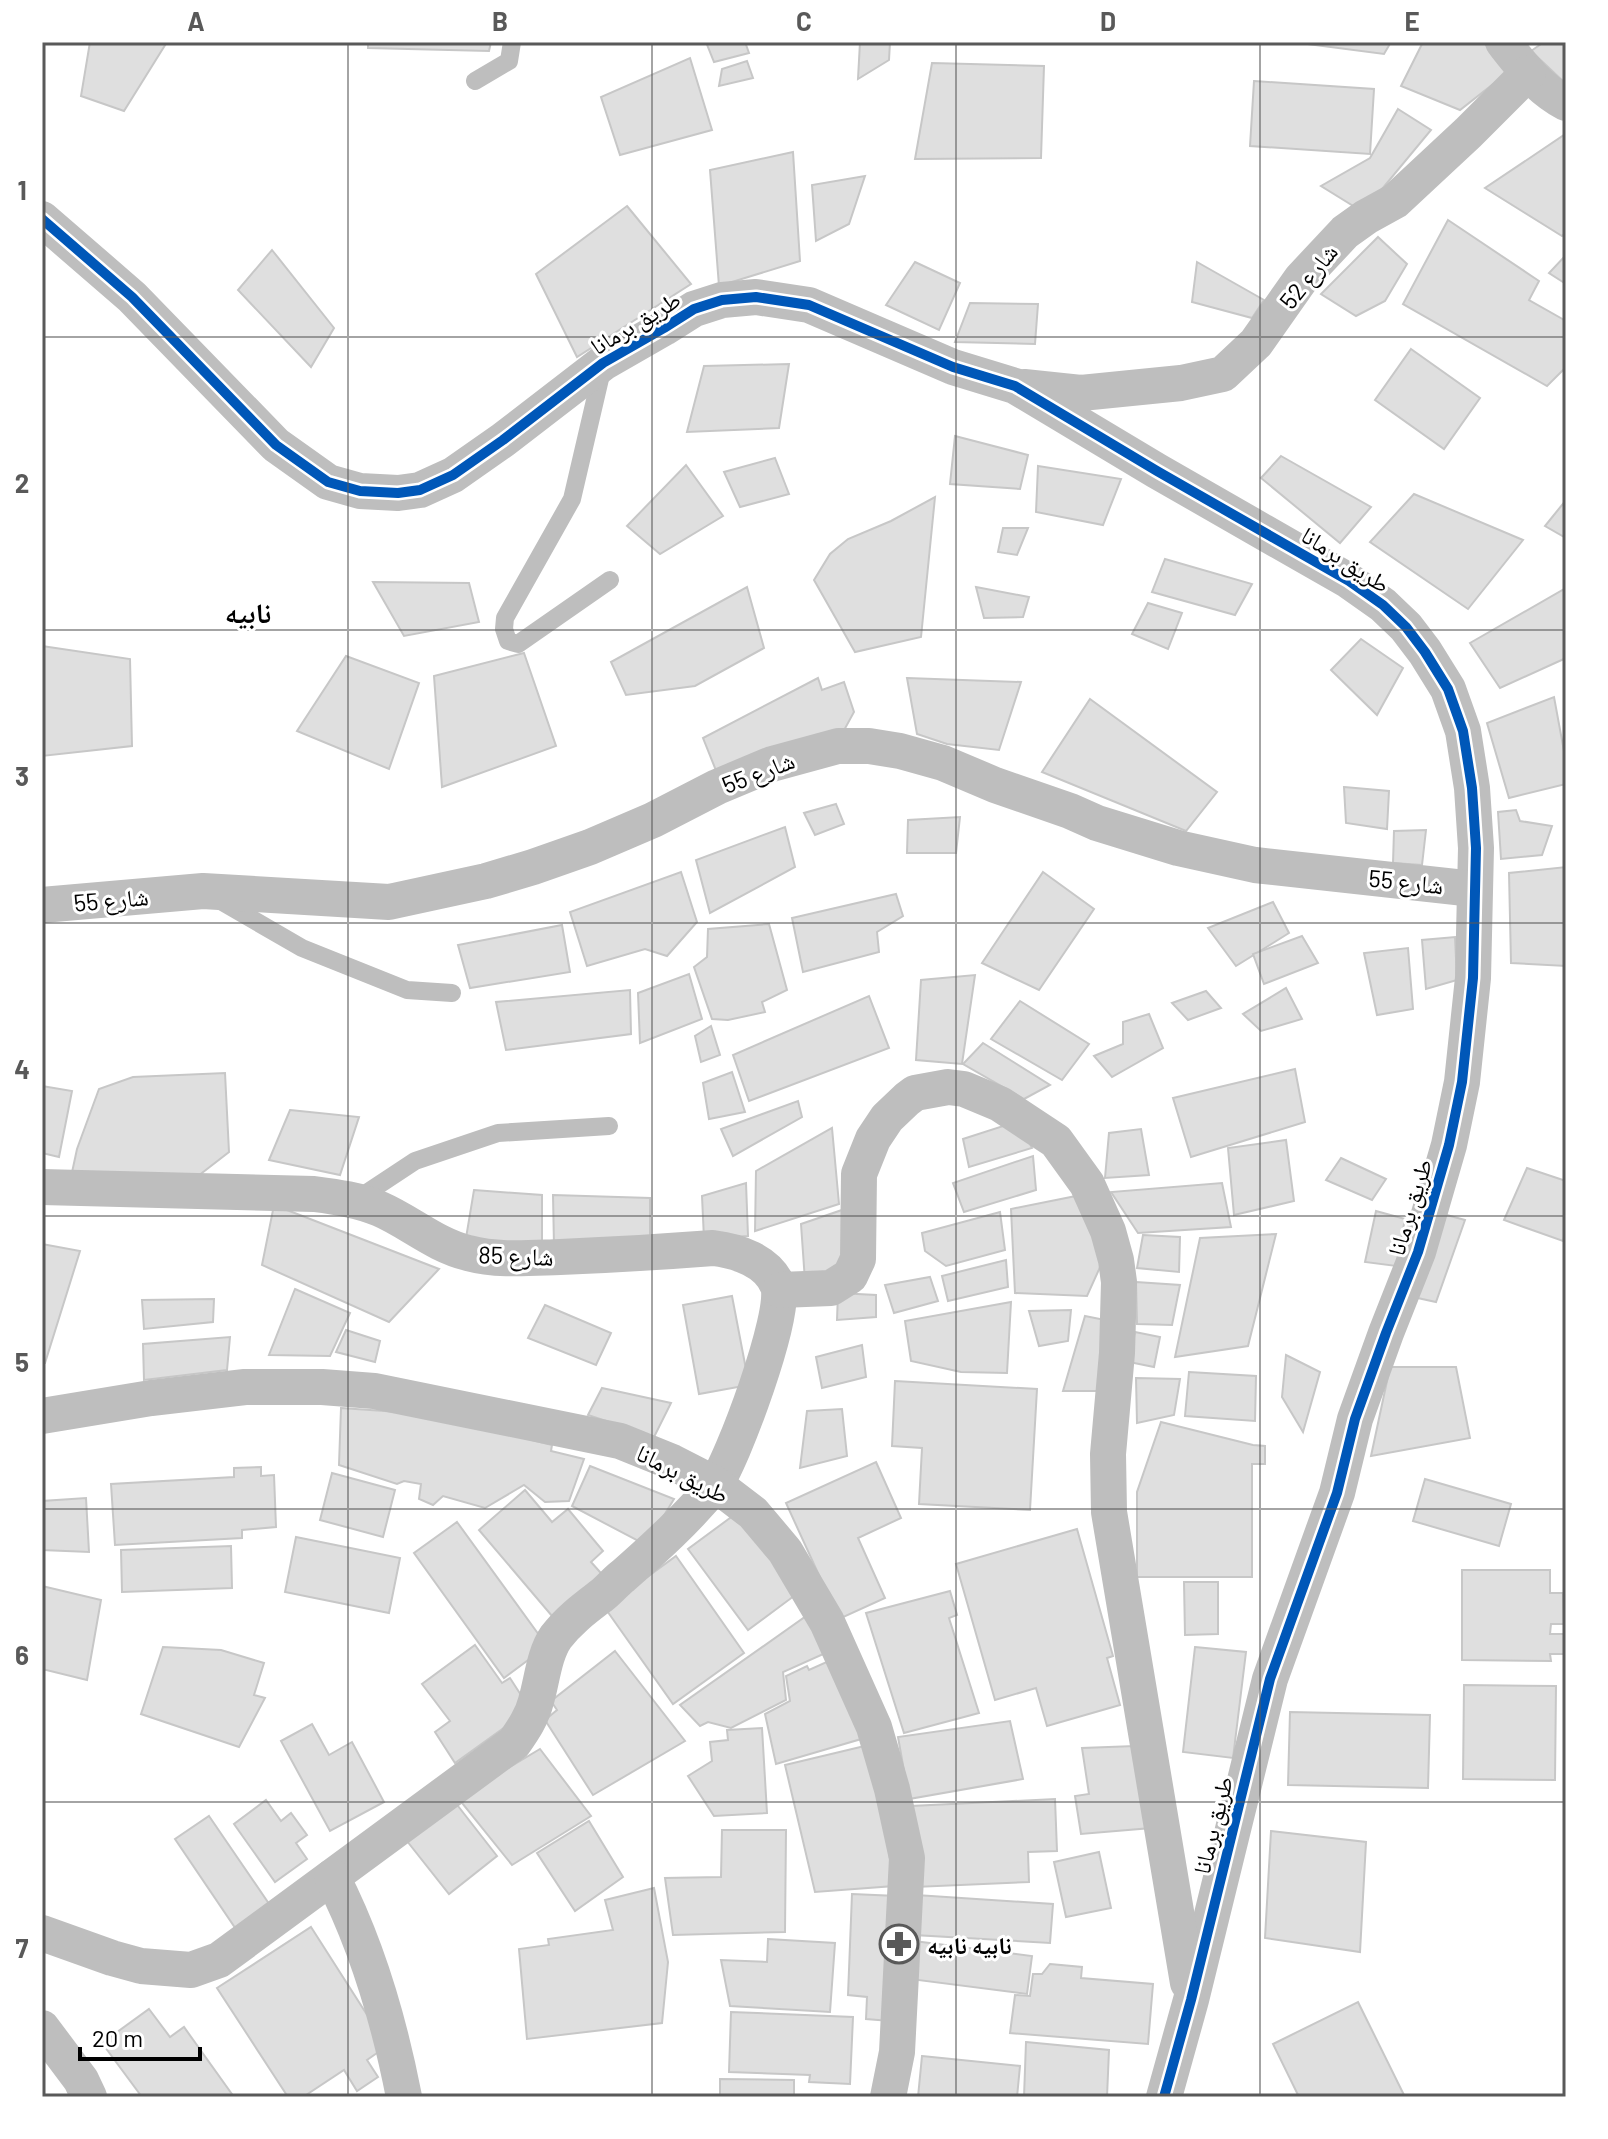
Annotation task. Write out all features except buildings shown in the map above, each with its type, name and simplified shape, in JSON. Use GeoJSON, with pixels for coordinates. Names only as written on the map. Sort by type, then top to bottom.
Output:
{"type":"FeatureCollection","features":[{"type":"Feature","properties":{"kind":"street"},"geometry":{"type":"LineString","coordinates":[[1503,42],[1528,73],[1566,103]]}},
{"type":"Feature","properties":{"kind":"street","name":"شارع 52"},"geometry":{"type":"LineString","coordinates":[[1015,386],[1081,393],[1181,383],[1223,374],[1256,343],[1301,279],[1345,232],[1395,201],[1528,73]]}},
{"type":"Feature","properties":{"kind":"street","name":"طريق برمانا"},"geometry":{"type":"LineString","coordinates":[[42,219],[132,297],[276,445],[328,482],[360,491],[398,493],[420,490],[453,475],[603,363],[694,309],[722,300],[756,297],[809,305],[953,367],[1015,386],[1349,581],[1383,605],[1406,627],[1448,689],[1463,731],[1472,788],[1476,848],[1473,978],[1462,1082],[1449,1145],[1418,1252],[1355,1419],[1337,1493],[1270,1679],[1164,2097]]}},
{"type":"Feature","properties":{"kind":"street","name":"شارع 55"},"geometry":{"type":"LineString","coordinates":[[42,905],[203,891],[389,902],[435,893],[533,867],[590,847],[772,764],[838,746],[869,746],[900,751],[943,763],[1097,823],[1178,848],[1255,865],[1474,889]]}},
{"type":"Feature","properties":{"kind":"street"},"geometry":{"type":"LineString","coordinates":[[42,1933],[141,1966],[191,1970],[219,1960],[514,1743],[529,1721],[554,1640],[581,1610],[602,1596],[664,1540],[715,1484],[750,1408],[777,1315],[780,1290],[831,1288],[850,1276],[858,1259],[859,1174],[873,1139],[887,1118],[915,1093],[948,1087],[964,1089],[1000,1104],[1056,1141],[1087,1184],[1108,1231],[1116,1260],[1119,1282],[1117,1353],[1108,1454],[1109,1512],[1191,2000]]}},
{"type":"Feature","properties":{"kind":"street","name":"شارع 85"},"geometry":{"type":"LineString","coordinates":[[42,1187],[314,1194],[356,1200],[382,1210],[445,1246],[468,1253],[514,1259],[727,1249],[757,1262],[771,1275],[780,1290]]}},
{"type":"Feature","properties":{"kind":"street","name":"طريق برمانا"},"geometry":{"type":"LineString","coordinates":[[42,1416],[151,1398],[245,1387],[374,1391],[620,1441],[715,1484],[753,1513],[785,1551],[827,1622],[874,1727],[892,1789],[907,1858],[897,2052],[888,2097]]}},
{"type":"Feature","properties":{"kind":"street"},"geometry":{"type":"LineString","coordinates":[[332,1877],[370,1963],[395,2050],[404,2097]]}},
{"type":"Feature","properties":{"kind":"street"},"geometry":{"type":"LineString","coordinates":[[42,2030],[81,2080],[89,2097]]}},
{"type":"Feature","properties":{"kind":"lane"},"geometry":{"type":"LineString","coordinates":[[475,81],[509,61],[512,42]]}},
{"type":"Feature","properties":{"kind":"lane"},"geometry":{"type":"LineString","coordinates":[[603,363],[572,499],[505,618],[504,629],[508,641],[518,644],[610,580]]}},
{"type":"Feature","properties":{"kind":"lane"},"geometry":{"type":"LineString","coordinates":[[203,891],[302,948],[407,990],[452,993]]}},
{"type":"Feature","properties":{"kind":"lane"},"geometry":{"type":"LineString","coordinates":[[356,1200],[415,1161],[498,1133],[609,1126]]}},
{"type":"Feature","properties":{"kind":"cycle path"},"geometry":{"type":"LineString","coordinates":[[42,219],[132,297],[276,445],[328,482],[360,491],[398,493],[420,490],[453,475],[603,363],[694,309],[722,300],[756,297],[809,305],[953,367],[1015,386],[1349,581],[1383,605],[1406,627],[1448,689],[1463,731],[1472,788],[1476,848],[1473,978],[1462,1082],[1449,1145],[1418,1252],[1355,1419],[1337,1493],[1270,1679],[1164,2097]]}},
{"type":"Feature","properties":{"kind":"place","name":"نابيه نابيه"},"geometry":{"type":"Point","coordinates":[899,1944]}},
{"type":"Feature","properties":{"kind":"district","name":"نابيه"},"geometry":{"type":"Point","coordinates":[248,612]}}]}
